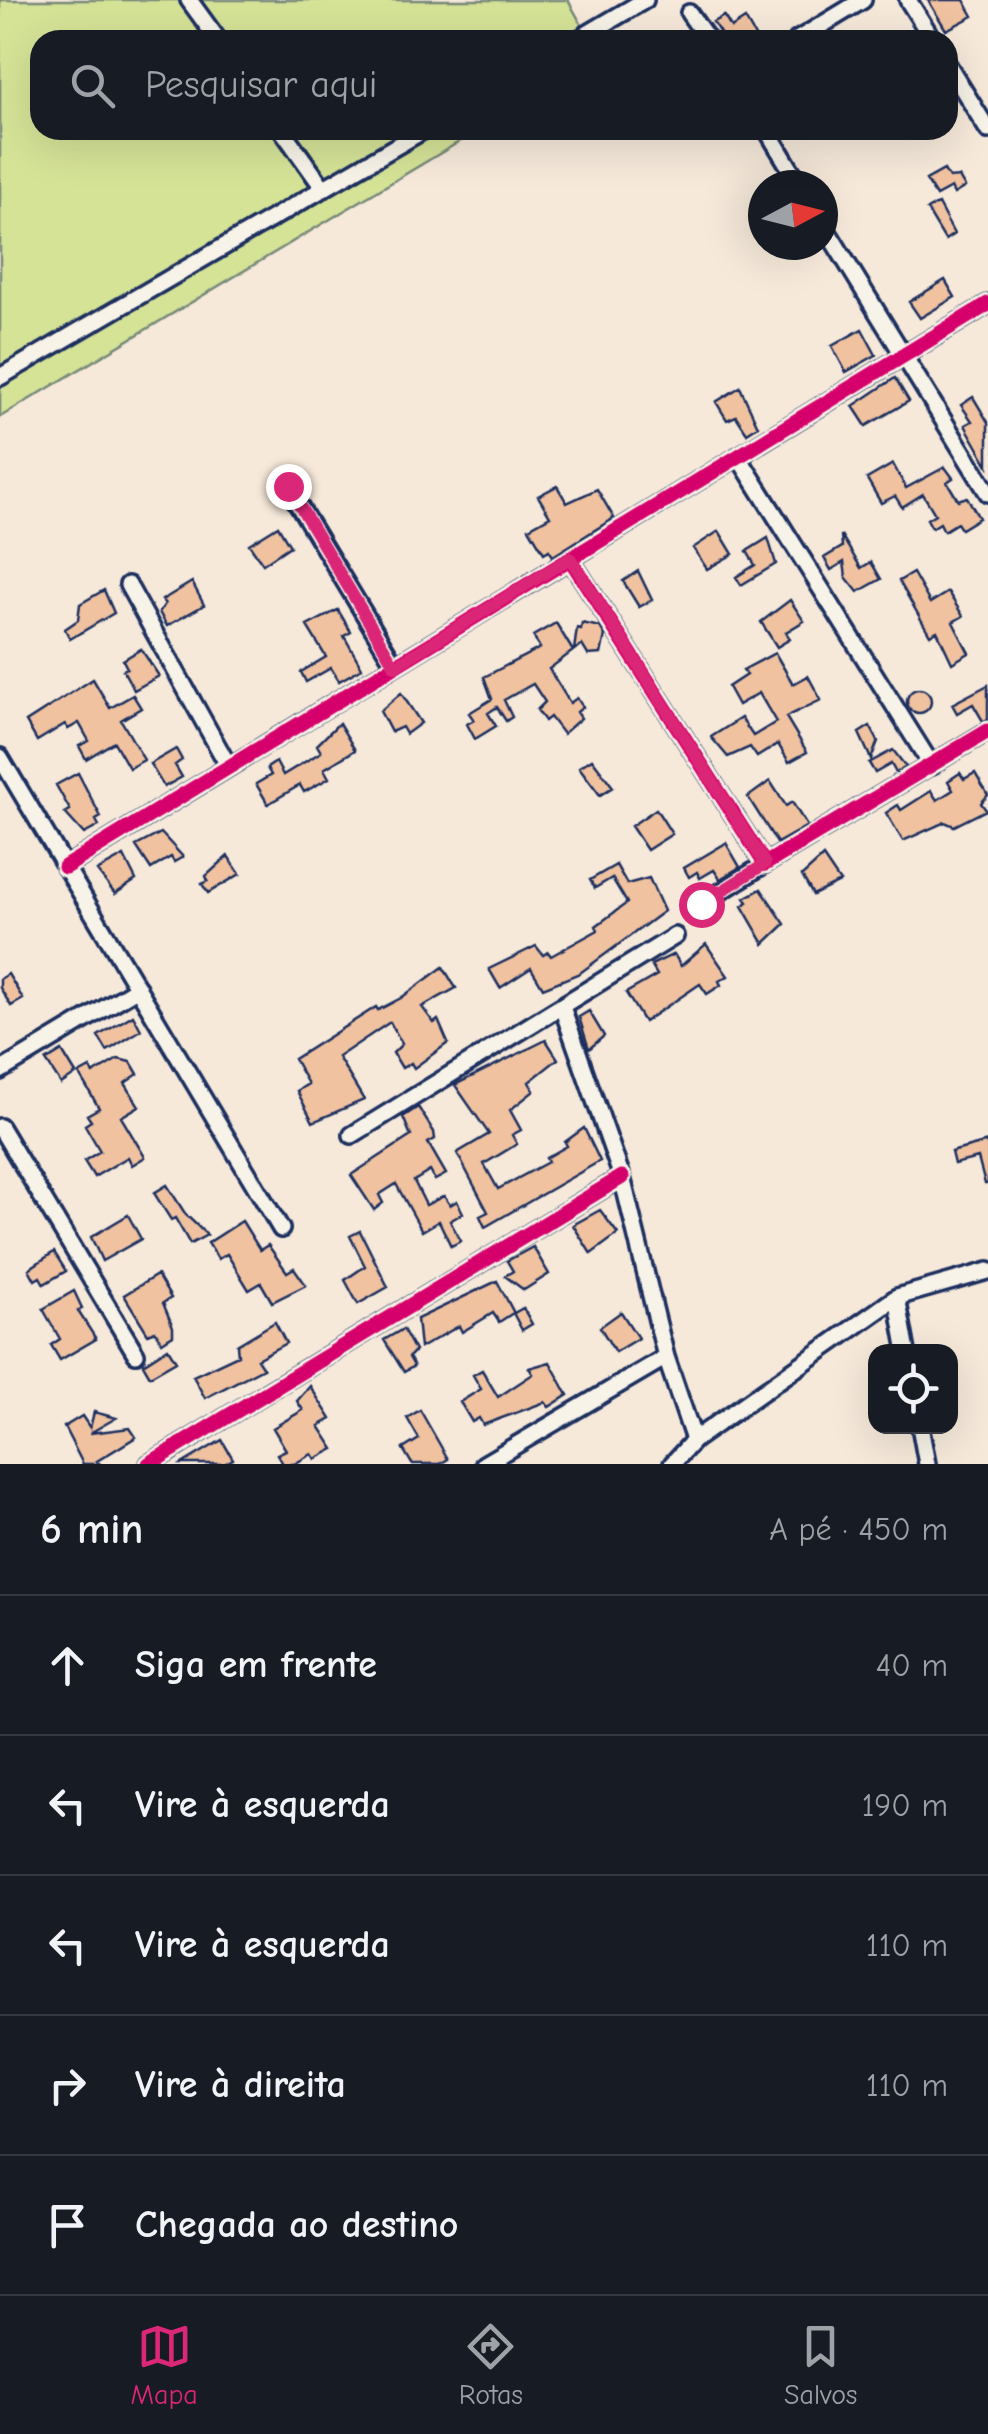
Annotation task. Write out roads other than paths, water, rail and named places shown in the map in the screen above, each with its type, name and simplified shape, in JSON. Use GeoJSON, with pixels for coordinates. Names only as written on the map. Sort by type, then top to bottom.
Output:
{"type":"FeatureCollection","features":[{"type":"Feature","properties":{"kind":"street"},"geometry":{"type":"LineString","coordinates":[[189,0],[211,30]]}},
{"type":"Feature","properties":{"kind":"street"},"geometry":{"type":"LineString","coordinates":[[594,30],[646,0]]}},
{"type":"Feature","properties":{"kind":"street"},"geometry":{"type":"LineString","coordinates":[[814,30],[863,0]]}},
{"type":"Feature","properties":{"kind":"street"},"geometry":{"type":"LineString","coordinates":[[908,0],[926,30]]}},
{"type":"Feature","properties":{"kind":"street"},"geometry":{"type":"LineString","coordinates":[[689,14],[701,30]]}},
{"type":"Feature","properties":{"kind":"street"},"geometry":{"type":"LineString","coordinates":[[958,81],[988,130]]}},
{"type":"Feature","properties":{"kind":"street"},"geometry":{"type":"LineString","coordinates":[[289,140],[324,189]]}},
{"type":"Feature","properties":{"kind":"street"},"geometry":{"type":"LineString","coordinates":[[0,378],[407,140]]}},
{"type":"Feature","properties":{"kind":"street"},"geometry":{"type":"LineString","coordinates":[[773,140],[791,170]]}},
{"type":"Feature","properties":{"kind":"street"},"geometry":{"type":"LineString","coordinates":[[838,249],[988,493]]}},
{"type":"Feature","properties":{"kind":"street"},"geometry":{"type":"LineString","coordinates":[[65,866],[988,304]]}},
{"type":"Feature","properties":{"kind":"street"},"geometry":{"type":"LineString","coordinates":[[738,456],[932,766]]}},
{"type":"Feature","properties":{"kind":"street"},"geometry":{"type":"LineString","coordinates":[[288,486],[395,666]]}},
{"type":"Feature","properties":{"kind":"street"},"geometry":{"type":"LineString","coordinates":[[570,558],[765,864]]}},
{"type":"Feature","properties":{"kind":"street"},"geometry":{"type":"LineString","coordinates":[[128,585],[229,767]]}},
{"type":"Feature","properties":{"kind":"street"},"geometry":{"type":"LineString","coordinates":[[701,904],[988,731]]}},
{"type":"Feature","properties":{"kind":"street"},"geometry":{"type":"LineString","coordinates":[[0,756],[281,1229]]}},
{"type":"Feature","properties":{"kind":"street"},"geometry":{"type":"LineString","coordinates":[[352,1135],[675,936]]}},
{"type":"Feature","properties":{"kind":"street"},"geometry":{"type":"LineString","coordinates":[[0,1070],[138,988]]}},
{"type":"Feature","properties":{"kind":"street"},"geometry":{"type":"LineString","coordinates":[[562,1007],[622,1177],[666,1357],[694,1440]]}},
{"type":"Feature","properties":{"kind":"street"},"geometry":{"type":"LineString","coordinates":[[0,1127],[136,1354]]}},
{"type":"Feature","properties":{"kind":"street"},"geometry":{"type":"LineString","coordinates":[[149,1464],[622,1177]]}},
{"type":"Feature","properties":{"kind":"street"},"geometry":{"type":"LineString","coordinates":[[672,1464],[694,1440],[897,1297],[988,1271]]}},
{"type":"Feature","properties":{"kind":"street"},"geometry":{"type":"LineString","coordinates":[[897,1297],[906,1344]]}},
{"type":"Feature","properties":{"kind":"street"},"geometry":{"type":"LineString","coordinates":[[484,1464],[666,1357]]}},
{"type":"Feature","properties":{"kind":"street"},"geometry":{"type":"LineString","coordinates":[[921,1434],[927,1464]]}}]}
